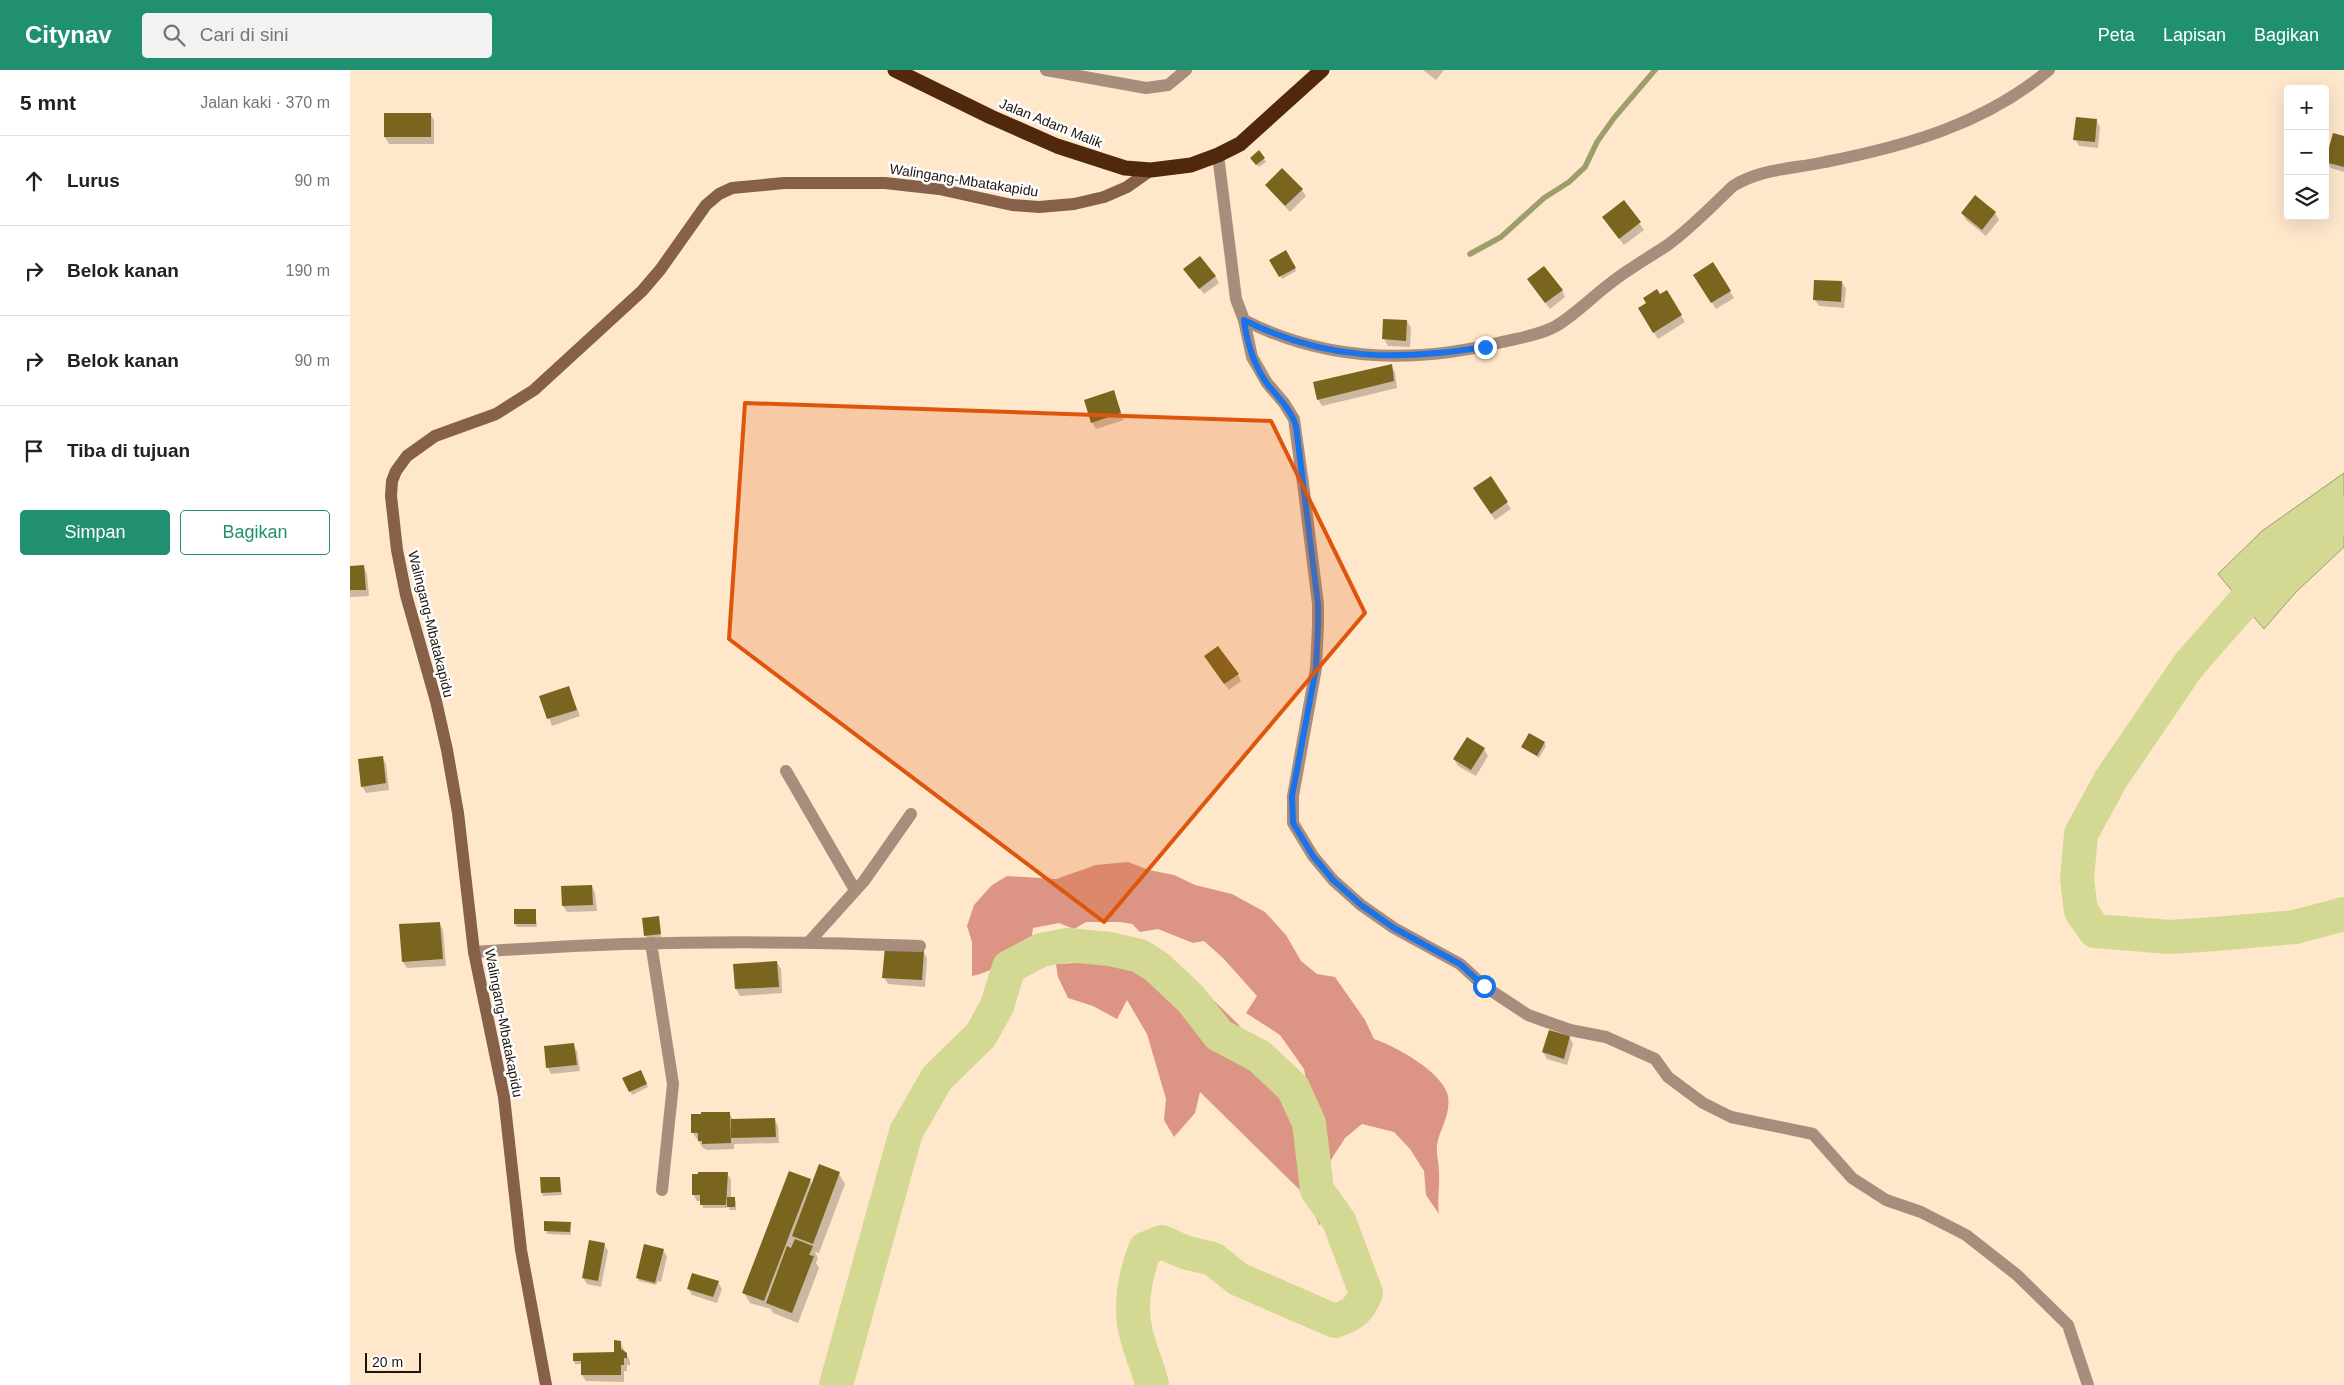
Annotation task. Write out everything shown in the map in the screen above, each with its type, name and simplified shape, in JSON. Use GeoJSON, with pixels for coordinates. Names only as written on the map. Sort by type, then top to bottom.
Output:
{"type":"FeatureCollection","features":[{"type":"Feature","properties":{"kind":"highway","name":"Jalan Adam Malik"},"geometry":{"type":"LineString","coordinates":[[895,70],[991,117],[1057,146],[1125,168],[1151,170],[1191,165],[1240,144],[1322,70]]}},
{"type":"Feature","properties":{"kind":"street"},"geometry":{"type":"LineString","coordinates":[[1046,70],[1146,88],[1168,86],[1186,70]]}},
{"type":"Feature","properties":{"kind":"street"},"geometry":{"type":"LineString","coordinates":[[1244,320],[1263,330],[1328,350],[1371,356],[1436,354],[1485,347],[1538,333],[1555,326],[1612,282],[1670,243],[1733,186],[1745,179],[1783,168],[1824,162],[1939,134],[2009,100],[2049,70]]}},
{"type":"Feature","properties":{"kind":"street"},"geometry":{"type":"LineString","coordinates":[[1218,155],[1236,299],[1244,320],[1252,358],[1267,383],[1294,419],[1304,491],[1318,604],[1318,625],[1316,668],[1294,788],[1293,823],[1313,856],[1333,880],[1361,905],[1394,928],[1460,964],[1484,986],[1528,1015],[1570,1030],[1606,1037],[1655,1059],[1668,1076],[1689,1093],[1703,1103],[1731,1117],[1814,1134],[1852,1178],[1886,1200],[1921,1212],[1966,1235],[2017,1275],[2068,1325],[2088,1385]]}},
{"type":"Feature","properties":{"kind":"street","name":"Walingang-Mbatakapidu"},"geometry":{"type":"LineString","coordinates":[[546,1385],[521,1250],[504,1097],[474,952],[458,813],[436,702],[406,595],[397,550],[392,481],[396,471],[407,456],[435,436],[496,414],[534,390],[642,291],[660,270],[706,205],[732,188],[784,183],[885,183],[939,189],[1012,205],[1039,207],[1074,204],[1104,197],[1127,187],[1151,170]]}},
{"type":"Feature","properties":{"kind":"street"},"geometry":{"type":"LineString","coordinates":[[786,771],[855,890]]}},
{"type":"Feature","properties":{"kind":"street"},"geometry":{"type":"LineString","coordinates":[[808,942],[855,890],[911,814]]}},
{"type":"Feature","properties":{"kind":"street"},"geometry":{"type":"LineString","coordinates":[[474,952],[573,944],[808,942],[920,946]]}},
{"type":"Feature","properties":{"kind":"street"},"geometry":{"type":"LineString","coordinates":[[651,943],[673,1084],[662,1190]]}},
{"type":"Feature","properties":{"kind":"highlighted area"},"geometry":{"type":"Polygon","coordinates":[[[745,403],[1271,421],[1365,613],[1104,922],[729,639],[745,403]]]}},
{"type":"Feature","properties":{"kind":"shaded area"},"geometry":{"type":"Polygon","coordinates":[[[2344,473],[2344,547],[2296,592],[2264,629],[2218,574],[2262,531],[2344,473]]]}},
{"type":"Feature","properties":{"kind":"shaded area"},"geometry":{"type":"Polygon","coordinates":[[[1128,862],[1149,870],[1174,875],[1195,885],[1232,894],[1265,912],[1286,935],[1301,961],[1317,974],[1335,977],[1365,1020],[1374,1039],[1394,1047],[1417,1061],[1437,1078],[1448,1096],[1448,1110],[1437,1145],[1439,1214],[1426,1195],[1424,1171],[1410,1149],[1394,1132],[1362,1124],[1345,1138],[1329,1163],[1313,1137],[1316,1129],[1304,1069],[1280,1035],[1246,1013],[1257,996],[1223,958],[1204,941],[1193,943],[1158,929],[1140,932],[1132,924],[1120,922],[1086,922],[1074,929],[1059,923],[1033,928],[1031,943],[996,967],[972,976],[972,942],[967,926],[974,905],[992,885],[1007,876],[1056,879],[1096,865],[1128,862]]]}},
{"type":"Feature","properties":{"kind":"shaded area"},"geometry":{"type":"Polygon","coordinates":[[[1135,960],[1174,968],[1203,990],[1238,1024],[1264,1060],[1322,1187],[1326,1220],[1319,1225],[1309,1199],[1200,1092],[1195,1113],[1174,1137],[1164,1120],[1166,1099],[1147,1034],[1127,1000],[1117,1019],[1093,1006],[1068,998],[1058,977],[1056,964],[1135,960]]]}},
{"type":"Feature","properties":{"kind":"building"},"geometry":{"type":"Polygon","coordinates":[[[384,113],[431,113],[431,137],[384,137],[384,113]]]}},
{"type":"Feature","properties":{"kind":"building"},"geometry":{"type":"Polygon","coordinates":[[[2076,117],[2097,119],[2095,142],[2073,140],[2076,117]]]}},
{"type":"Feature","properties":{"kind":"building"},"geometry":{"type":"Polygon","coordinates":[[[2333,133],[2344,136],[2344,167],[2329,163],[2329,148],[2333,133]]]}},
{"type":"Feature","properties":{"kind":"building"},"geometry":{"type":"Polygon","coordinates":[[[1259,150],[1265,158],[1256,165],[1250,158],[1259,150]]]}},
{"type":"Feature","properties":{"kind":"building"},"geometry":{"type":"Polygon","coordinates":[[[1282,168],[1303,189],[1285,206],[1265,185],[1282,168]]]}},
{"type":"Feature","properties":{"kind":"building"},"geometry":{"type":"Polygon","coordinates":[[[1975,195],[1996,212],[1982,230],[1961,213],[1975,195]]]}},
{"type":"Feature","properties":{"kind":"building"},"geometry":{"type":"Polygon","coordinates":[[[1624,200],[1641,222],[1619,239],[1602,217],[1624,200]]]}},
{"type":"Feature","properties":{"kind":"building"},"geometry":{"type":"Polygon","coordinates":[[[1286,250],[1296,268],[1279,277],[1269,260],[1286,250]]]}},
{"type":"Feature","properties":{"kind":"building"},"geometry":{"type":"Polygon","coordinates":[[[1200,256],[1216,276],[1199,289],[1183,269],[1200,256]]]}},
{"type":"Feature","properties":{"kind":"building"},"geometry":{"type":"Polygon","coordinates":[[[1713,262],[1731,291],[1711,303],[1693,275],[1713,262]]]}},
{"type":"Feature","properties":{"kind":"building"},"geometry":{"type":"Polygon","coordinates":[[[1544,266],[1563,290],[1545,303],[1527,279],[1544,266]]]}},
{"type":"Feature","properties":{"kind":"building"},"geometry":{"type":"Polygon","coordinates":[[[1814,280],[1842,281],[1841,302],[1813,300],[1814,280]]]}},
{"type":"Feature","properties":{"kind":"building"},"geometry":{"type":"Polygon","coordinates":[[[1657,289],[1660,294],[1667,290],[1682,315],[1653,333],[1638,308],[1646,303],[1643,298],[1657,289]]]}},
{"type":"Feature","properties":{"kind":"building"},"geometry":{"type":"Polygon","coordinates":[[[1383,319],[1407,320],[1406,341],[1382,339],[1383,319]]]}},
{"type":"Feature","properties":{"kind":"building"},"geometry":{"type":"Polygon","coordinates":[[[1392,364],[1394,381],[1317,400],[1313,382],[1392,364]]]}},
{"type":"Feature","properties":{"kind":"building"},"geometry":{"type":"Polygon","coordinates":[[[1114,390],[1121,413],[1091,423],[1084,400],[1114,390]]]}},
{"type":"Feature","properties":{"kind":"building"},"geometry":{"type":"Polygon","coordinates":[[[1491,476],[1508,502],[1491,514],[1473,488],[1491,476]]]}},
{"type":"Feature","properties":{"kind":"building"},"geometry":{"type":"Polygon","coordinates":[[[364,565],[366,590],[350,590],[350,566],[364,565]]]}},
{"type":"Feature","properties":{"kind":"building"},"geometry":{"type":"Polygon","coordinates":[[[1218,646],[1239,674],[1224,684],[1204,656],[1218,646]]]}},
{"type":"Feature","properties":{"kind":"building"},"geometry":{"type":"Polygon","coordinates":[[[569,686],[577,710],[547,719],[539,696],[569,686]]]}},
{"type":"Feature","properties":{"kind":"building"},"geometry":{"type":"Polygon","coordinates":[[[1529,733],[1545,742],[1537,756],[1521,747],[1529,733]]]}},
{"type":"Feature","properties":{"kind":"building"},"geometry":{"type":"Polygon","coordinates":[[[1467,737],[1485,748],[1471,770],[1453,759],[1467,737]]]}},
{"type":"Feature","properties":{"kind":"building"},"geometry":{"type":"Polygon","coordinates":[[[383,756],[386,783],[361,787],[358,759],[383,756]]]}},
{"type":"Feature","properties":{"kind":"building"},"geometry":{"type":"Polygon","coordinates":[[[592,885],[593,905],[562,906],[561,886],[592,885]]]}},
{"type":"Feature","properties":{"kind":"building"},"geometry":{"type":"Polygon","coordinates":[[[514,909],[536,909],[536,924],[514,924],[514,909]]]}},
{"type":"Feature","properties":{"kind":"building"},"geometry":{"type":"Polygon","coordinates":[[[659,916],[661,934],[644,936],[642,918],[659,916]]]}},
{"type":"Feature","properties":{"kind":"building"},"geometry":{"type":"Polygon","coordinates":[[[440,922],[443,959],[402,962],[399,924],[440,922]]]}},
{"type":"Feature","properties":{"kind":"building"},"geometry":{"type":"Polygon","coordinates":[[[885,947],[924,950],[922,980],[882,978],[885,947]]]}},
{"type":"Feature","properties":{"kind":"building"},"geometry":{"type":"Polygon","coordinates":[[[777,961],[779,987],[735,989],[733,964],[777,961]]]}},
{"type":"Feature","properties":{"kind":"building"},"geometry":{"type":"Polygon","coordinates":[[[1549,1030],[1570,1036],[1564,1059],[1542,1052],[1549,1030]]]}},
{"type":"Feature","properties":{"kind":"building"},"geometry":{"type":"Polygon","coordinates":[[[574,1043],[577,1065],[546,1068],[544,1046],[574,1043]]]}},
{"type":"Feature","properties":{"kind":"building"},"geometry":{"type":"Polygon","coordinates":[[[641,1070],[647,1084],[629,1092],[622,1078],[641,1070]]]}},
{"type":"Feature","properties":{"kind":"building"},"geometry":{"type":"Polygon","coordinates":[[[701,1112],[730,1112],[731,1143],[702,1144],[702,1141],[698,1141],[698,1133],[691,1133],[691,1114],[701,1114],[701,1112]]]}},
{"type":"Feature","properties":{"kind":"building"},"geometry":{"type":"Polygon","coordinates":[[[775,1118],[776,1137],[731,1138],[731,1119],[775,1118]]]}},
{"type":"Feature","properties":{"kind":"building"},"geometry":{"type":"Polygon","coordinates":[[[819,1164],[840,1172],[813,1244],[792,1236],[819,1164]]]}},
{"type":"Feature","properties":{"kind":"building"},"geometry":{"type":"Polygon","coordinates":[[[789,1171],[811,1179],[764,1301],[742,1293],[789,1171]]]}},
{"type":"Feature","properties":{"kind":"building"},"geometry":{"type":"Polygon","coordinates":[[[698,1172],[728,1172],[726,1205],[700,1205],[700,1195],[692,1195],[692,1174],[698,1174],[698,1172]]]}},
{"type":"Feature","properties":{"kind":"building"},"geometry":{"type":"Polygon","coordinates":[[[540,1177],[560,1177],[561,1192],[541,1193],[540,1177]]]}},
{"type":"Feature","properties":{"kind":"building"},"geometry":{"type":"Polygon","coordinates":[[[727,1197],[735,1197],[735,1207],[727,1207],[727,1197]]]}},
{"type":"Feature","properties":{"kind":"building"},"geometry":{"type":"Polygon","coordinates":[[[544,1221],[571,1222],[570,1232],[544,1231],[544,1221]]]}},
{"type":"Feature","properties":{"kind":"building"},"geometry":{"type":"Polygon","coordinates":[[[795,1239],[813,1246],[809,1255],[814,1256],[792,1313],[766,1303],[787,1246],[791,1248],[795,1239]]]}},
{"type":"Feature","properties":{"kind":"building"},"geometry":{"type":"Polygon","coordinates":[[[589,1240],[605,1243],[598,1281],[582,1278],[589,1240]]]}},
{"type":"Feature","properties":{"kind":"building"},"geometry":{"type":"Polygon","coordinates":[[[644,1244],[664,1249],[655,1283],[636,1278],[644,1244]]]}},
{"type":"Feature","properties":{"kind":"building"},"geometry":{"type":"Polygon","coordinates":[[[692,1273],[719,1281],[713,1297],[687,1289],[692,1273]]]}},
{"type":"Feature","properties":{"kind":"building"},"geometry":{"type":"Polygon","coordinates":[[[614,1340],[621,1341],[621,1349],[627,1353],[627,1358],[624,1358],[624,1365],[621,1365],[621,1375],[581,1375],[581,1361],[573,1361],[573,1353],[614,1352],[614,1340]]]}},
{"type":"Feature","properties":{"kind":"waterway"},"geometry":{"type":"LineString","coordinates":[[1470,254],[1501,237],[1544,198],[1569,182],[1585,167],[1597,142],[1614,118],[1655,70]]}},
{"type":"Feature","properties":{"kind":"waterway"},"geometry":{"type":"LineString","coordinates":[[2344,513],[2245,601],[2188,666],[2111,779],[2081,834],[2077,879],[2081,911],[2095,931],[2170,937],[2215,934],[2295,927],[2344,914]]}},
{"type":"Feature","properties":{"kind":"waterway"},"geometry":{"type":"LineString","coordinates":[[836,1385],[906,1132],[937,1078],[981,1035],[997,1006],[1009,967],[1041,950],[1068,945],[1110,949],[1140,956],[1157,967],[1191,999],[1219,1035],[1259,1056],[1293,1088],[1309,1123],[1317,1190],[1339,1221],[1366,1293],[1355,1311],[1335,1321],[1238,1279],[1213,1259],[1184,1252],[1162,1242],[1145,1249],[1136,1280],[1133,1312],[1138,1340],[1152,1385]]}},
{"type":"Feature","properties":{"kind":"route"},"geometry":{"type":"LineString","coordinates":[[1484,986],[1460,964],[1394,928],[1361,905],[1333,880],[1313,856],[1293,823],[1292,796],[1316,668],[1318,604],[1296,426],[1284,403],[1267,383],[1252,358],[1244,320],[1263,330],[1304,344],[1336,352],[1371,356],[1436,354],[1485,347]]}}]}
